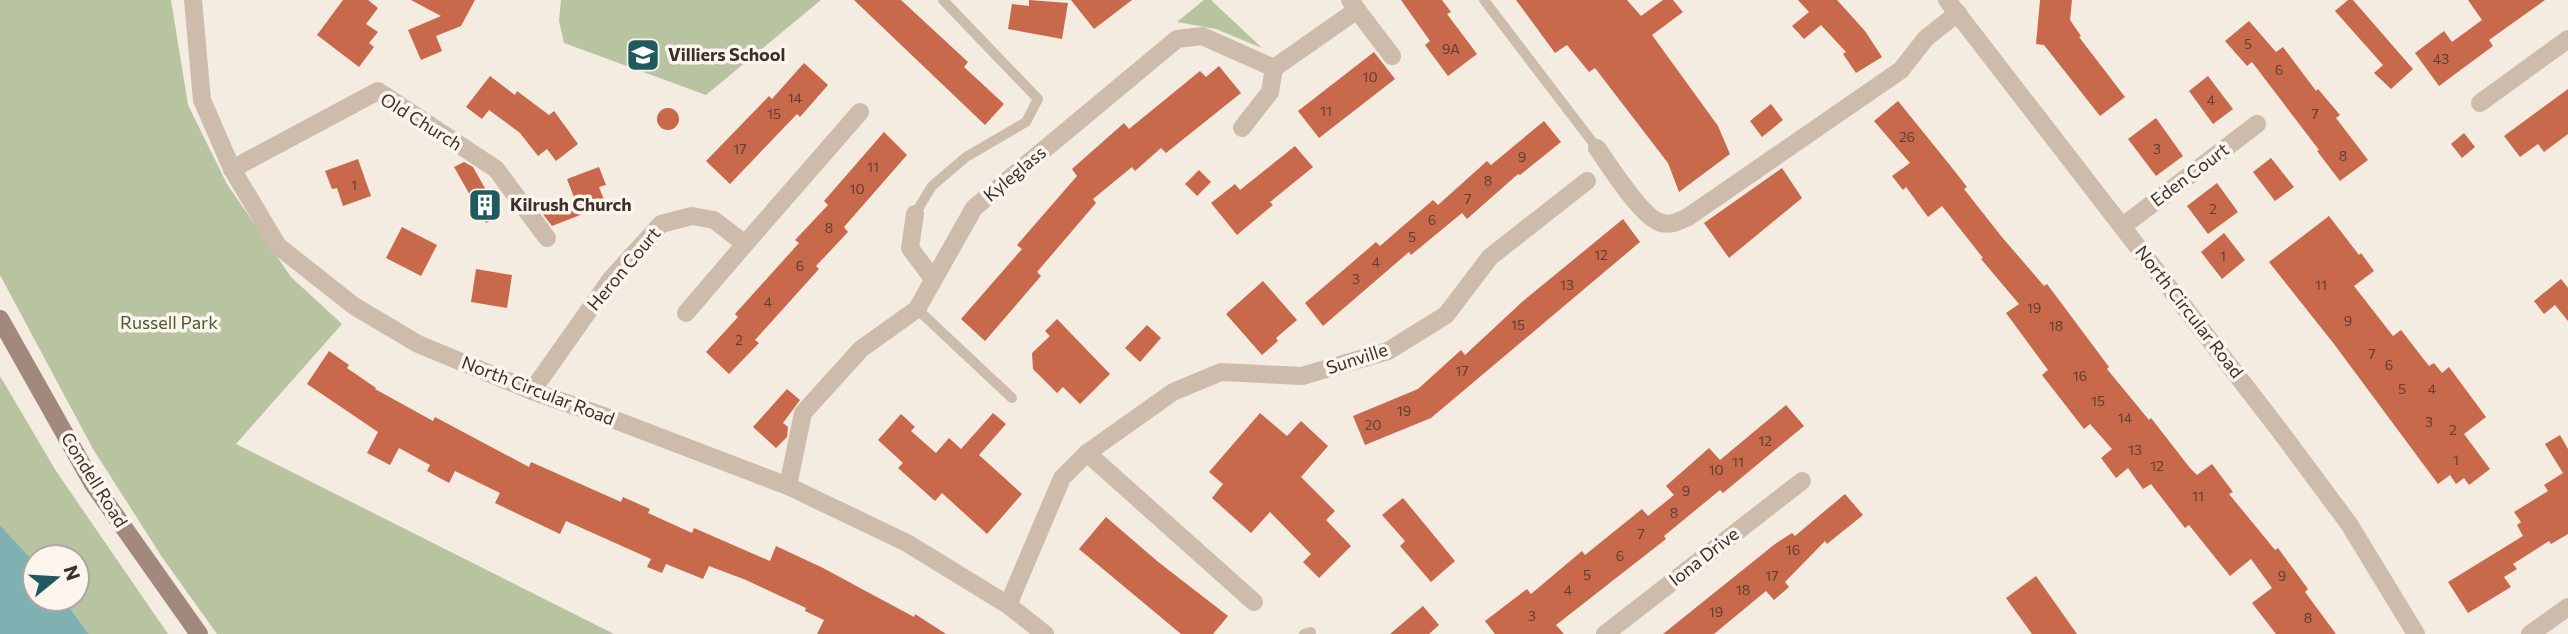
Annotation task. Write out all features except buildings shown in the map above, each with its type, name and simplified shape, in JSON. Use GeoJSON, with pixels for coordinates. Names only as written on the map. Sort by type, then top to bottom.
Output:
{"type":"FeatureCollection","features":[{"type":"Feature","properties":{"kind":"main road","name":"Condell Road"},"geometry":{"type":"LineString","coordinates":[[0,319],[93,484],[200,634]]}},
{"type":"Feature","properties":{"kind":"street","name":"North Circular Road"},"geometry":{"type":"LineString","coordinates":[[193,0],[202,100],[232,169],[278,246],[354,306],[418,344],[532,391],[788,486],[906,543],[1008,605],[1045,634]]}},
{"type":"Feature","properties":{"kind":"street"},"geometry":{"type":"LineString","coordinates":[[1242,128],[1270,92],[1274,68],[1353,5],[1392,56]]}},
{"type":"Feature","properties":{"kind":"street","name":"North Circular Road"},"geometry":{"type":"LineString","coordinates":[[1952,6],[2349,524],[2416,634]]}},
{"type":"Feature","properties":{"kind":"street"},"geometry":{"type":"LineString","coordinates":[[1597,148],[1646,213],[1657,222],[1672,224],[1688,217],[1900,70],[1952,6]]}},
{"type":"Feature","properties":{"kind":"street","name":"Kyleglass"},"geometry":{"type":"LineString","coordinates":[[788,486],[803,413],[861,349],[917,309],[974,208],[1177,39],[1202,36],[1274,68]]}},
{"type":"Feature","properties":{"kind":"street"},"geometry":{"type":"LineString","coordinates":[[2480,103],[2568,39]]}},
{"type":"Feature","properties":{"kind":"street","name":"Old Church"},"geometry":{"type":"LineString","coordinates":[[232,169],[378,91],[496,169],[547,238]]}},
{"type":"Feature","properties":{"kind":"street"},"geometry":{"type":"LineString","coordinates":[[686,313],[860,112]]}},
{"type":"Feature","properties":{"kind":"street","name":"Eden Court"},"geometry":{"type":"LineString","coordinates":[[2123,226],[2257,124]]}},
{"type":"Feature","properties":{"kind":"street","name":"Sunville"},"geometry":{"type":"LineString","coordinates":[[1008,605],[1062,478],[1087,453],[1173,392],[1220,372],[1302,376],[1388,351],[1446,316],[1490,257],[1587,181]]}},
{"type":"Feature","properties":{"kind":"street"},"geometry":{"type":"LineString","coordinates":[[915,214],[910,248],[933,279]]}},
{"type":"Feature","properties":{"kind":"street","name":"Heron Court"},"geometry":{"type":"LineString","coordinates":[[532,391],[611,279],[661,224],[692,216],[714,220],[745,244]]}},
{"type":"Feature","properties":{"kind":"street"},"geometry":{"type":"LineString","coordinates":[[1087,453],[1254,602]]}},
{"type":"Feature","properties":{"kind":"street","name":"Iona Drive"},"geometry":{"type":"LineString","coordinates":[[1605,634],[1802,481]]}},
{"type":"Feature","properties":{"kind":"street"},"geometry":{"type":"LineString","coordinates":[[2530,634],[2568,607]]}},
{"type":"Feature","properties":{"kind":"lane"},"geometry":{"type":"LineString","coordinates":[[915,214],[932,186],[966,157],[1026,122],[1038,99],[943,0]]}},
{"type":"Feature","properties":{"kind":"lane"},"geometry":{"type":"LineString","coordinates":[[1484,0],[1597,148]]}},
{"type":"Feature","properties":{"kind":"lane"},"geometry":{"type":"LineString","coordinates":[[917,309],[1012,398]]}},
{"type":"Feature","properties":{"kind":"green space","name":"Russell Park"},"geometry":{"type":"Polygon","coordinates":[[[0,0],[171,0],[188,105],[227,184],[291,277],[342,324],[236,444],[614,634],[217,634],[162,557],[93,449],[0,275],[0,0]]]}},
{"type":"Feature","properties":{"kind":"green space"},"geometry":{"type":"Polygon","coordinates":[[[561,0],[821,0],[706,95],[564,43],[559,21],[561,0]]]}},
{"type":"Feature","properties":{"kind":"green space"},"geometry":{"type":"Polygon","coordinates":[[[1204,0],[1211,0],[1262,48],[1216,29],[1177,22],[1204,0]]]}},
{"type":"Feature","properties":{"kind":"green space"},"geometry":{"type":"Polygon","coordinates":[[[0,376],[56,471],[168,634],[89,634],[73,613],[91,613],[91,543],[21,543],[21,548],[0,525],[0,376]]]}},
{"type":"Feature","properties":{"kind":"water"},"geometry":{"type":"Polygon","coordinates":[[[0,525],[21,548],[21,613],[73,613],[89,634],[0,634],[0,525]]]}},
{"type":"Feature","properties":{"kind":"place","name":"Villiers School"},"geometry":{"type":"Point","coordinates":[643,55]}},
{"type":"Feature","properties":{"kind":"place","name":"Kilrush Church"},"geometry":{"type":"Point","coordinates":[485,205]}}]}
